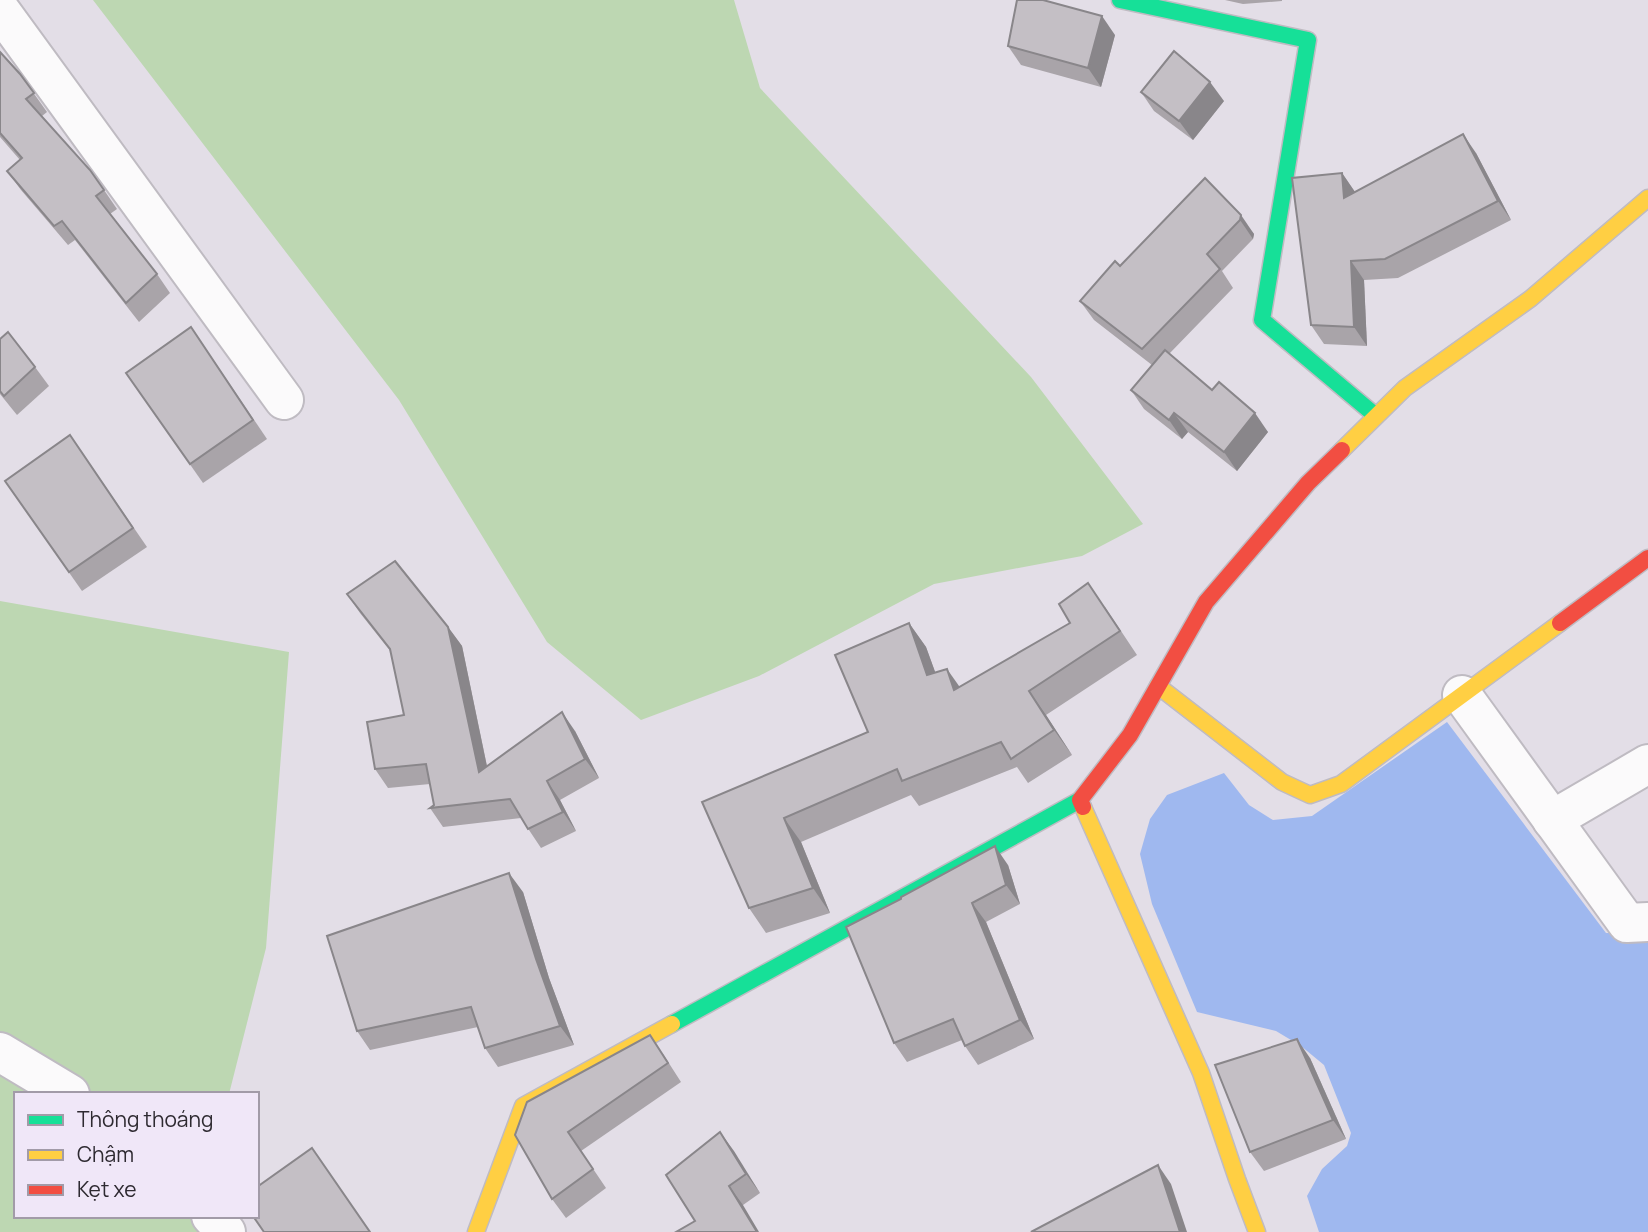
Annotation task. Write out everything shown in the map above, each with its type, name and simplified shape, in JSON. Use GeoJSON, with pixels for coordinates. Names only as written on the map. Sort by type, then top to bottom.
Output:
{"type":"FeatureCollection","features":[{"type":"Feature","properties":{"kind":"street"},"geometry":{"type":"LineString","coordinates":[[1120,0],[1308,40],[1262,320],[1376,416]]}},
{"type":"Feature","properties":{"kind":"street"},"geometry":{"type":"LineString","coordinates":[[0,10],[284,400]]}},
{"type":"Feature","properties":{"kind":"street"},"geometry":{"type":"LineString","coordinates":[[476,1232],[523,1105],[1080,800],[1130,735],[1206,602],[1308,482],[1405,388],[1530,299],[1648,198]]}},
{"type":"Feature","properties":{"kind":"street"},"geometry":{"type":"LineString","coordinates":[[1158,686],[1282,782],[1310,795],[1341,784],[1648,558]]}},
{"type":"Feature","properties":{"kind":"street"},"geometry":{"type":"LineString","coordinates":[[1462,695],[1627,923],[1648,922]]}},
{"type":"Feature","properties":{"kind":"street"},"geometry":{"type":"LineString","coordinates":[[1552,820],[1648,764]]}},
{"type":"Feature","properties":{"kind":"street"},"geometry":{"type":"LineString","coordinates":[[1080,800],[1201,1073],[1257,1232]]}},
{"type":"Feature","properties":{"kind":"street"},"geometry":{"type":"LineString","coordinates":[[0,1052],[67,1092]]}},
{"type":"Feature","properties":{"kind":"street"},"geometry":{"type":"LineString","coordinates":[[213,1218],[226,1232]]}},
{"type":"Feature","properties":{"kind":"green space"},"geometry":{"type":"Polygon","coordinates":[[[93,0],[734,0],[760,88],[1031,377],[1143,524],[1082,556],[934,584],[759,676],[641,720],[547,642],[399,400],[93,0]]]}},
{"type":"Feature","properties":{"kind":"green space"},"geometry":{"type":"Polygon","coordinates":[[[0,601],[289,652],[266,948],[230,1092],[14,1092],[14,1218],[200,1218],[210,1232],[0,1232],[0,601]]]}},
{"type":"Feature","properties":{"kind":"water"},"geometry":{"type":"Polygon","coordinates":[[[1447,722],[1606,933],[1648,934],[1648,1232],[1319,1232],[1307,1196],[1322,1169],[1347,1146],[1351,1133],[1324,1065],[1301,1046],[1276,1031],[1197,1012],[1152,904],[1140,854],[1150,819],[1167,795],[1224,773],[1249,805],[1273,820],[1312,816],[1447,722]]]}},
{"type":"Feature","properties":{"kind":"building"},"geometry":{"type":"Polygon","coordinates":[[[1017,0],[1043,0],[1102,16],[1088,68],[1008,46],[1017,0]]]}},
{"type":"Feature","properties":{"kind":"building"},"geometry":{"type":"Polygon","coordinates":[[[1174,51],[1210,82],[1179,121],[1141,92],[1174,51]]]}},
{"type":"Feature","properties":{"kind":"building"},"geometry":{"type":"Polygon","coordinates":[[[0,52],[34,93],[26,99],[90,170],[104,190],[96,196],[157,274],[126,303],[62,221],[54,226],[7,171],[22,158],[0,133],[0,52]]]}},
{"type":"Feature","properties":{"kind":"building"},"geometry":{"type":"Polygon","coordinates":[[[1463,134],[1498,201],[1385,259],[1351,261],[1354,327],[1311,325],[1292,178],[1342,173],[1344,198],[1463,134]]]}},
{"type":"Feature","properties":{"kind":"building"},"geometry":{"type":"Polygon","coordinates":[[[1205,178],[1241,215],[1240,220],[1207,254],[1220,269],[1142,349],[1080,301],[1115,261],[1120,266],[1205,178]]]}},
{"type":"Feature","properties":{"kind":"building"},"geometry":{"type":"Polygon","coordinates":[[[191,327],[253,420],[190,464],[126,373],[191,327]]]}},
{"type":"Feature","properties":{"kind":"building"},"geometry":{"type":"Polygon","coordinates":[[[8,332],[35,367],[4,396],[0,391],[0,339],[8,332]]]}},
{"type":"Feature","properties":{"kind":"building"},"geometry":{"type":"Polygon","coordinates":[[[1165,350],[1212,390],[1219,382],[1255,413],[1224,452],[1174,413],[1169,420],[1131,390],[1165,350]]]}},
{"type":"Feature","properties":{"kind":"building"},"geometry":{"type":"Polygon","coordinates":[[[70,435],[133,528],[69,572],[5,481],[70,435]]]}},
{"type":"Feature","properties":{"kind":"building"},"geometry":{"type":"Polygon","coordinates":[[[395,561],[448,627],[479,772],[562,712],[585,759],[547,781],[563,812],[528,829],[510,799],[430,808],[434,805],[426,764],[375,769],[367,722],[404,715],[390,649],[347,594],[395,561]]]}},
{"type":"Feature","properties":{"kind":"building"},"geometry":{"type":"Polygon","coordinates":[[[1088,583],[1120,631],[1029,691],[1054,730],[1011,759],[1001,742],[902,781],[897,769],[784,818],[813,888],[749,908],[702,802],[868,732],[835,655],[909,623],[927,675],[947,669],[954,690],[1070,623],[1059,604],[1088,583]]]}},
{"type":"Feature","properties":{"kind":"building"},"geometry":{"type":"Polygon","coordinates":[[[995,846],[1006,885],[972,903],[1020,1020],[965,1046],[953,1019],[894,1043],[846,927],[995,846]]]}},
{"type":"Feature","properties":{"kind":"building"},"geometry":{"type":"Polygon","coordinates":[[[509,873],[560,1026],[485,1048],[471,1007],[357,1031],[327,936],[509,873]]]}},
{"type":"Feature","properties":{"kind":"building"},"geometry":{"type":"Polygon","coordinates":[[[650,1035],[668,1063],[568,1132],[593,1169],[552,1199],[515,1135],[527,1102],[650,1035]]]}},
{"type":"Feature","properties":{"kind":"building"},"geometry":{"type":"Polygon","coordinates":[[[1297,1039],[1333,1120],[1250,1152],[1215,1065],[1297,1039]]]}},
{"type":"Feature","properties":{"kind":"building"},"geometry":{"type":"Polygon","coordinates":[[[720,1132],[746,1174],[729,1186],[757,1232],[676,1232],[695,1221],[666,1175],[720,1132]]]}},
{"type":"Feature","properties":{"kind":"building"},"geometry":{"type":"Polygon","coordinates":[[[312,1148],[370,1232],[264,1232],[254,1218],[259,1218],[259,1186],[312,1148]]]}},
{"type":"Feature","properties":{"kind":"building"},"geometry":{"type":"Polygon","coordinates":[[[1158,1165],[1180,1232],[1031,1232],[1158,1165]]]}},
{"type":"Feature","properties":{"kind":"traffic: fast"},"geometry":{"type":"LineString","coordinates":[[1120,0],[1308,40],[1262,320],[1376,416]]}},
{"type":"Feature","properties":{"kind":"traffic: fast"},"geometry":{"type":"LineString","coordinates":[[672,1024],[1080,800]]}},
{"type":"Feature","properties":{"kind":"traffic: slow"},"geometry":{"type":"LineString","coordinates":[[1342,450],[1405,388],[1530,299],[1648,198]]}},
{"type":"Feature","properties":{"kind":"traffic: slow"},"geometry":{"type":"LineString","coordinates":[[1158,686],[1282,782],[1310,795],[1341,784],[1560,623]]}},
{"type":"Feature","properties":{"kind":"traffic: slow"},"geometry":{"type":"LineString","coordinates":[[1083,807],[1201,1073],[1257,1232]]}},
{"type":"Feature","properties":{"kind":"traffic: slow"},"geometry":{"type":"LineString","coordinates":[[476,1232],[523,1106],[672,1024]]}},
{"type":"Feature","properties":{"kind":"traffic: jam"},"geometry":{"type":"LineString","coordinates":[[1083,807],[1080,800],[1130,735],[1206,602],[1308,483],[1342,450]]}},
{"type":"Feature","properties":{"kind":"traffic: jam"},"geometry":{"type":"LineString","coordinates":[[1560,623],[1648,558]]}}]}
